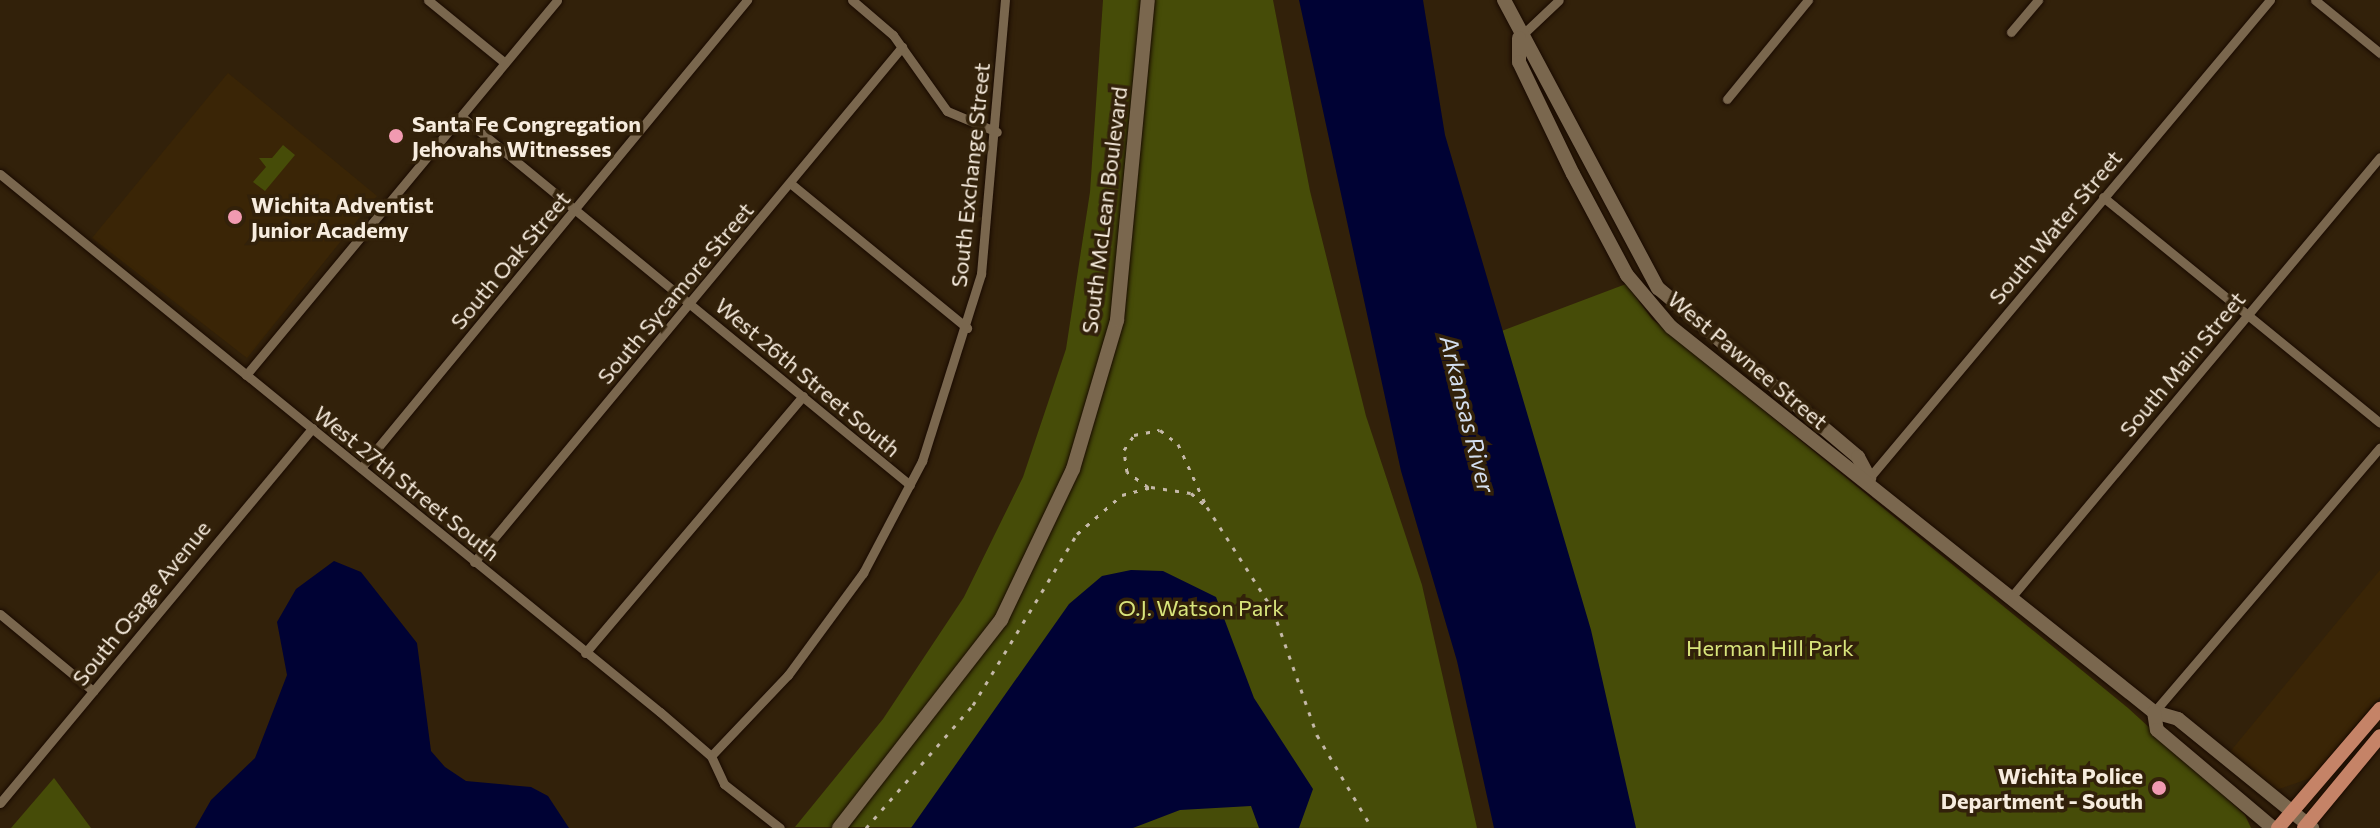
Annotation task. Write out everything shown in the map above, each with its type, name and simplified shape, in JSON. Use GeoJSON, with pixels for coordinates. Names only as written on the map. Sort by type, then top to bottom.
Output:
{"type":"FeatureCollection","features":[{"type":"Feature","properties":{"kind":"main road","name":"South McLean Boulevard"},"geometry":{"type":"LineString","coordinates":[[839,828],[1001,620],[1073,469],[1117,320],[1148,0]]}},
{"type":"Feature","properties":{"kind":"main road","name":"West Pawnee Street"},"geometry":{"type":"LineString","coordinates":[[1504,0],[1519,38],[1519,62],[1644,299],[1829,457],[1869,478],[2154,712]]}},
{"type":"Feature","properties":{"kind":"main road"},"geometry":{"type":"LineString","coordinates":[[2380,709],[2293,810],[2275,828],[2157,730],[2154,712],[2178,719],[2293,810],[2308,827],[2380,736]]}},
{"type":"Feature","properties":{"kind":"street"},"geometry":{"type":"LineString","coordinates":[[428,0],[505,63]]}},
{"type":"Feature","properties":{"kind":"street"},"geometry":{"type":"LineString","coordinates":[[246,375],[557,0]]}},
{"type":"Feature","properties":{"kind":"street","name":"South Oak Street"},"geometry":{"type":"LineString","coordinates":[[361,468],[747,0]]}},
{"type":"Feature","properties":{"kind":"street"},"geometry":{"type":"LineString","coordinates":[[852,0],[902,47],[947,111],[997,132]]}},
{"type":"Feature","properties":{"kind":"street","name":"South Exchange Street"},"geometry":{"type":"LineString","coordinates":[[711,756],[758,711],[863,573],[910,485],[967,328],[981,274],[997,132],[1005,0]]}},
{"type":"Feature","properties":{"kind":"street"},"geometry":{"type":"LineString","coordinates":[[1519,38],[1559,0]]}},
{"type":"Feature","properties":{"kind":"street"},"geometry":{"type":"LineString","coordinates":[[1727,99],[1808,0]]}},
{"type":"Feature","properties":{"kind":"street"},"geometry":{"type":"LineString","coordinates":[[2011,32],[2038,0]]}},
{"type":"Feature","properties":{"kind":"street","name":"South Water Street"},"geometry":{"type":"LineString","coordinates":[[1869,478],[2270,0]]}},
{"type":"Feature","properties":{"kind":"street"},"geometry":{"type":"LineString","coordinates":[[2315,0],[2380,53]]}},
{"type":"Feature","properties":{"kind":"street","name":"South Sycamore Street"},"geometry":{"type":"LineString","coordinates":[[474,562],[902,47]]}},
{"type":"Feature","properties":{"kind":"street","name":"West 26th Street South"},"geometry":{"type":"LineString","coordinates":[[461,116],[910,485]]}},
{"type":"Feature","properties":{"kind":"street","name":"South Main Street"},"geometry":{"type":"LineString","coordinates":[[2013,595],[2380,157]]}},
{"type":"Feature","properties":{"kind":"street","name":"West 27th Street South"},"geometry":{"type":"LineString","coordinates":[[0,174],[711,756],[724,784],[780,828]]}},
{"type":"Feature","properties":{"kind":"street"},"geometry":{"type":"LineString","coordinates":[[790,183],[967,328]]}},
{"type":"Feature","properties":{"kind":"street"},"geometry":{"type":"LineString","coordinates":[[2103,197],[2380,423]]}},
{"type":"Feature","properties":{"kind":"street"},"geometry":{"type":"LineString","coordinates":[[585,653],[803,396]]}},
{"type":"Feature","properties":{"kind":"street","name":"South Osage Avenue"},"geometry":{"type":"LineString","coordinates":[[0,803],[312,428]]}},
{"type":"Feature","properties":{"kind":"street"},"geometry":{"type":"LineString","coordinates":[[2154,712],[2380,447]]}},
{"type":"Feature","properties":{"kind":"street"},"geometry":{"type":"LineString","coordinates":[[0,614],[93,691]]}},
{"type":"Feature","properties":{"kind":"shaded area","name":"Wichita Adventist Junior Academy"},"geometry":{"type":"Polygon","coordinates":[[[228,73],[377,196],[247,358],[92,238],[228,73]]]}},
{"type":"Feature","properties":{"kind":"shaded area"},"geometry":{"type":"Polygon","coordinates":[[[2380,570],[2380,697],[2311,778],[2276,790],[2229,753],[2380,570]]]}},
{"type":"Feature","properties":{"kind":"green space","name":"O.J. Watson Park"},"geometry":{"type":"Polygon","coordinates":[[[1103,0],[1273,0],[1310,191],[1366,416],[1422,585],[1477,828],[795,827],[883,719],[964,597],[1023,477],[1066,349],[1090,192],[1103,0]]]}},
{"type":"Feature","properties":{"kind":"green space"},"geometry":{"type":"Polygon","coordinates":[[[283,145],[295,155],[265,191],[253,182],[266,167],[259,158],[272,158],[283,145]]]}},
{"type":"Feature","properties":{"kind":"green space","name":"Herman Hill Park"},"geometry":{"type":"Polygon","coordinates":[[[1626,284],[1652,319],[2128,708],[2245,815],[2251,828],[1631,828],[1499,332],[1626,284]]]}},
{"type":"Feature","properties":{"kind":"green space"},"geometry":{"type":"Polygon","coordinates":[[[54,778],[91,828],[11,828],[54,778]]]}},
{"type":"Feature","properties":{"kind":"water","name":"Arkansas River"},"geometry":{"type":"Polygon","coordinates":[[[1299,0],[1423,0],[1445,135],[1591,630],[1636,828],[1494,828],[1457,661],[1401,471],[1299,0]]]}},
{"type":"Feature","properties":{"kind":"water"},"geometry":{"type":"Polygon","coordinates":[[[334,561],[361,572],[417,643],[431,751],[445,767],[466,781],[531,787],[548,796],[569,828],[195,828],[211,800],[255,758],[287,675],[277,622],[296,589],[334,561]]]}},
{"type":"Feature","properties":{"kind":"water"},"geometry":{"type":"Polygon","coordinates":[[[1131,570],[1163,571],[1216,597],[1254,698],[1313,789],[1299,828],[1259,828],[1251,806],[1180,810],[1133,828],[911,828],[1069,604],[1102,576],[1131,570]]]}},
{"type":"Feature","properties":{"kind":"railway"},"geometry":{"type":"LineString","coordinates":[[1148,487],[1127,472],[1124,450],[1134,435],[1160,430],[1178,444],[1205,503]]}},
{"type":"Feature","properties":{"kind":"railway"},"geometry":{"type":"LineString","coordinates":[[866,828],[973,705],[1077,534],[1122,495],[1151,487],[1191,493],[1207,507],[1273,610],[1317,735],[1372,828]]}},
{"type":"Feature","properties":{"kind":"place","name":"Santa Fe Congregation Jehovahs Witnesses"},"geometry":{"type":"Point","coordinates":[396,136]}},
{"type":"Feature","properties":{"kind":"place","name":"Wichita Adventist Junior Academy"},"geometry":{"type":"Point","coordinates":[235,217]}},
{"type":"Feature","properties":{"kind":"place","name":"Wichita Police Department - South"},"geometry":{"type":"Point","coordinates":[2159,788]}}]}
